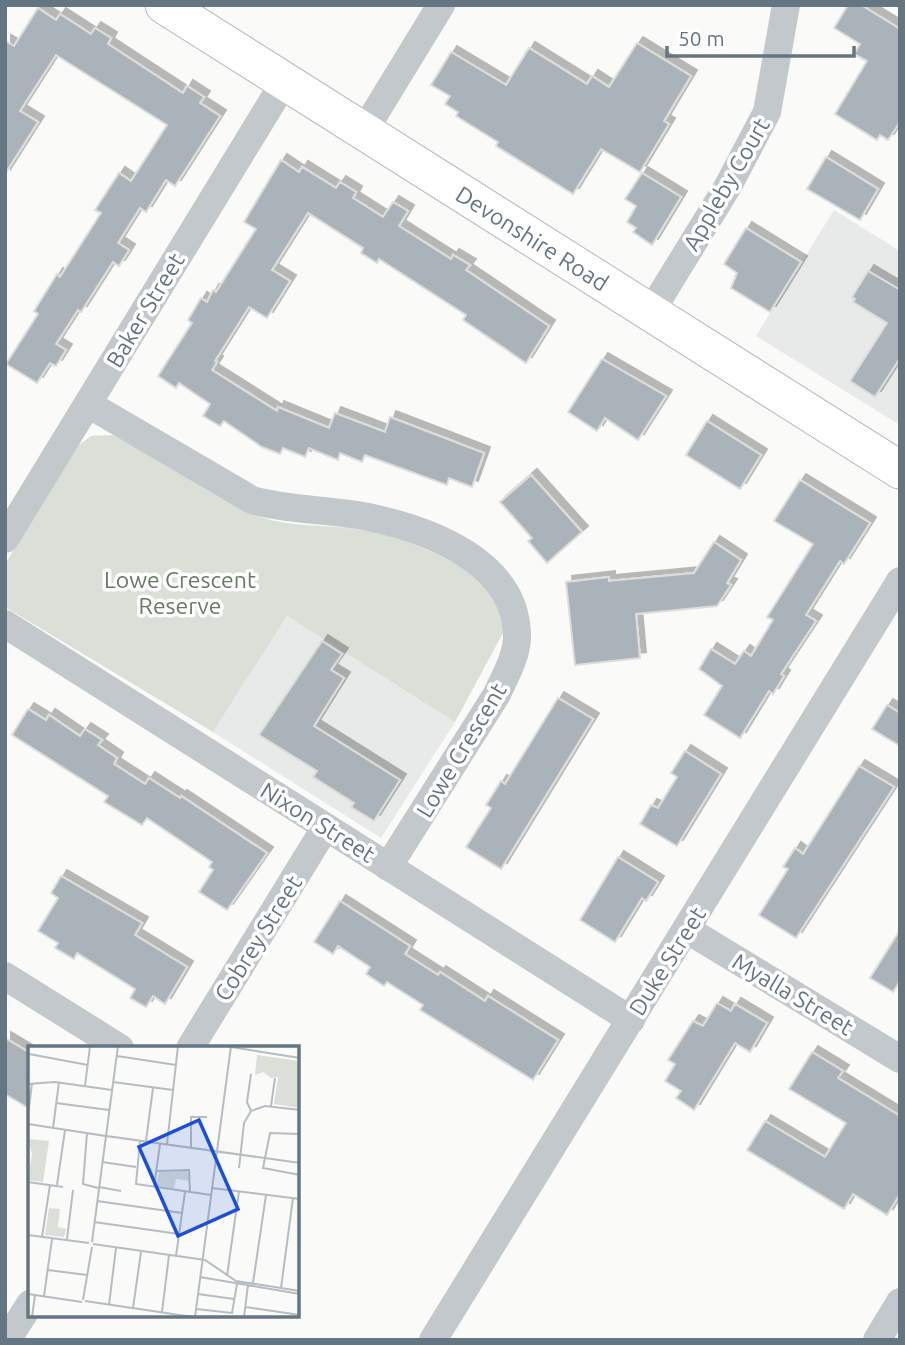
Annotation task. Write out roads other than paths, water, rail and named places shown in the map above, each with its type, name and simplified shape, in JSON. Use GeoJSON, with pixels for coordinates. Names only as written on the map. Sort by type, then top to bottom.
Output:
{"type":"FeatureCollection","features":[{"type":"Feature","properties":{"kind":"main road","name":"Devonshire Road"},"geometry":{"type":"LineString","coordinates":[[164,5],[900,470]]}},
{"type":"Feature","properties":{"kind":"street"},"geometry":{"type":"LineString","coordinates":[[364,131],[441,5]]}},
{"type":"Feature","properties":{"kind":"street","name":"Appleby Court"},"geometry":{"type":"LineString","coordinates":[[650,313],[758,133],[774,90],[786,5]]}},
{"type":"Feature","properties":{"kind":"street","name":"Baker Street"},"geometry":{"type":"LineString","coordinates":[[5,539],[285,81]]}},
{"type":"Feature","properties":{"kind":"street","name":"Lowe Crescent"},"geometry":{"type":"LineString","coordinates":[[88,404],[252,500],[273,506],[365,516],[397,524],[436,538],[462,552],[484,566],[503,585],[512,610],[517,638],[511,663],[497,694],[388,867]]}},
{"type":"Feature","properties":{"kind":"street","name":"Duke Street"},"geometry":{"type":"LineString","coordinates":[[433,1340],[900,581]]}},
{"type":"Feature","properties":{"kind":"street","name":"Nixon Street"},"geometry":{"type":"LineString","coordinates":[[5,624],[631,1020]]}},
{"type":"Feature","properties":{"kind":"street","name":"Cobrey Street"},"geometry":{"type":"LineString","coordinates":[[191,1046],[325,828]]}},
{"type":"Feature","properties":{"kind":"street","name":"Myalla Street"},"geometry":{"type":"LineString","coordinates":[[687,929],[900,1059]]}},
{"type":"Feature","properties":{"kind":"street"},"geometry":{"type":"LineString","coordinates":[[5,976],[117,1046]]}},
{"type":"Feature","properties":{"kind":"street"},"geometry":{"type":"LineString","coordinates":[[877,1340],[900,1302]]}},
{"type":"Feature","properties":{"kind":"street"},"geometry":{"type":"LineString","coordinates":[[9,1331],[28,1307]]}},
{"type":"Feature","properties":{"kind":"park label","name":"Lowe Crescent Reserve"},"geometry":{"type":"Point","coordinates":[180,592]}}]}
